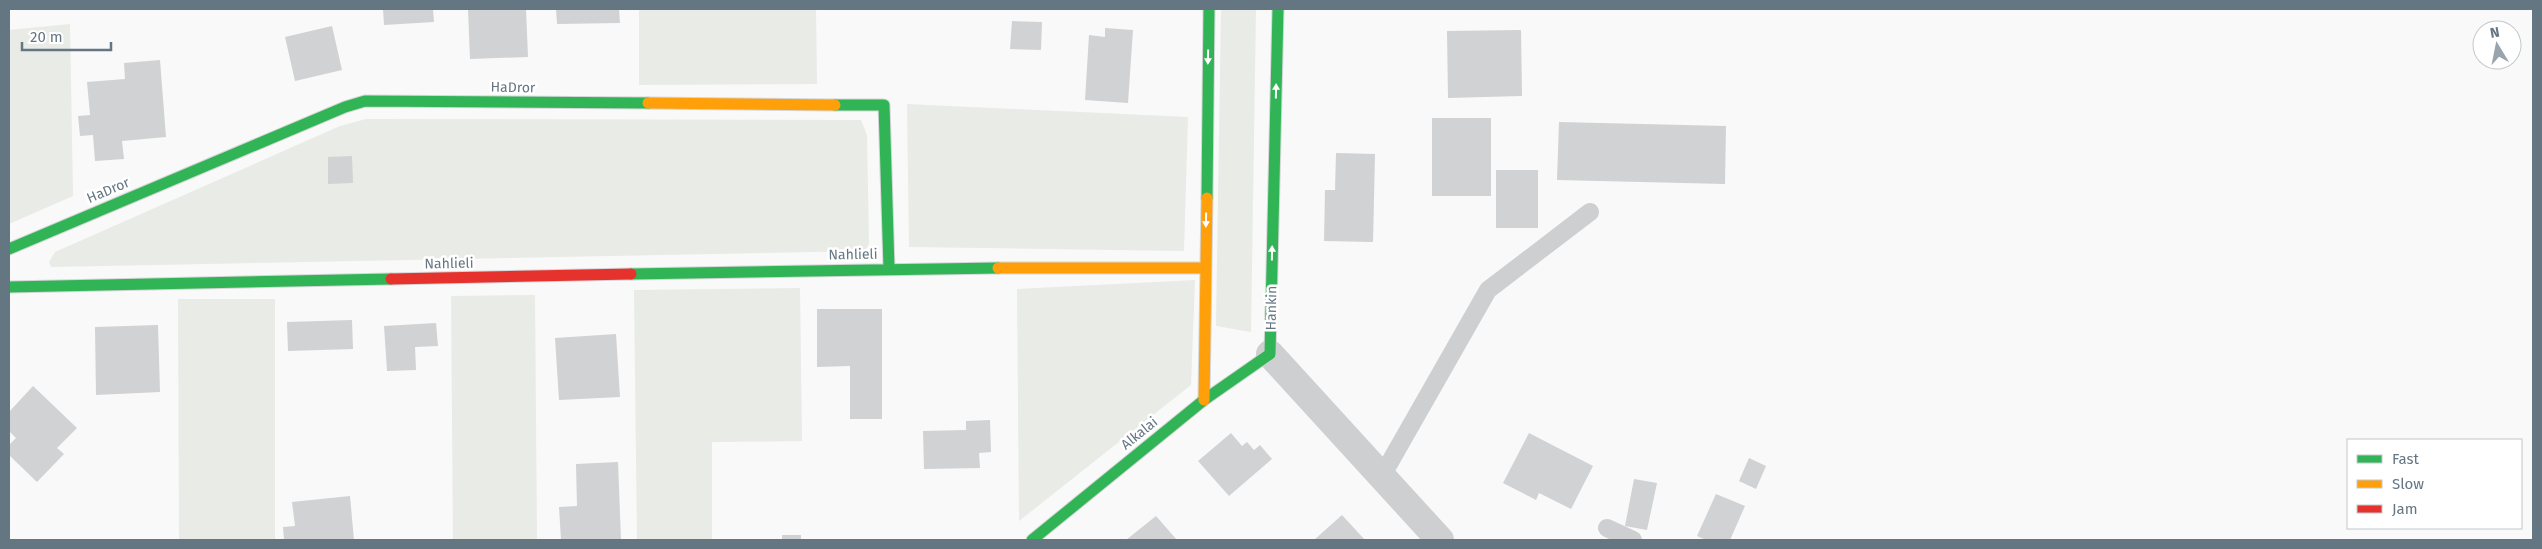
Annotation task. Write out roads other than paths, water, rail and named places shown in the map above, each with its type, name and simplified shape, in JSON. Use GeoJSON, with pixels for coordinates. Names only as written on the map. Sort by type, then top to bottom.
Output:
{"type":"FeatureCollection","features":[{"type":"Feature","properties":{"kind":"street"},"geometry":{"type":"LineString","coordinates":[[1204,400],[1209,9]]}},
{"type":"Feature","properties":{"kind":"street","name":"Hankin"},"geometry":{"type":"LineString","coordinates":[[1270,354],[1278,9]]}},
{"type":"Feature","properties":{"kind":"street","name":"HaDror"},"geometry":{"type":"LineString","coordinates":[[9,248],[345,107],[365,101],[884,105],[889,268]]}},
{"type":"Feature","properties":{"kind":"street","name":"Nahlieli"},"geometry":{"type":"LineString","coordinates":[[9,287],[889,268],[1205,268]]}},
{"type":"Feature","properties":{"kind":"street"},"geometry":{"type":"LineString","coordinates":[[1270,354],[1440,540]]}},
{"type":"Feature","properties":{"kind":"street","name":"Alkalai"},"geometry":{"type":"LineString","coordinates":[[1032,540],[1204,400],[1270,354]]}},
{"type":"Feature","properties":{"kind":"lane"},"geometry":{"type":"LineString","coordinates":[[1382,476],[1488,290],[1590,212]]}},
{"type":"Feature","properties":{"kind":"lane"},"geometry":{"type":"LineString","coordinates":[[1607,528],[1634,540]]}}]}
